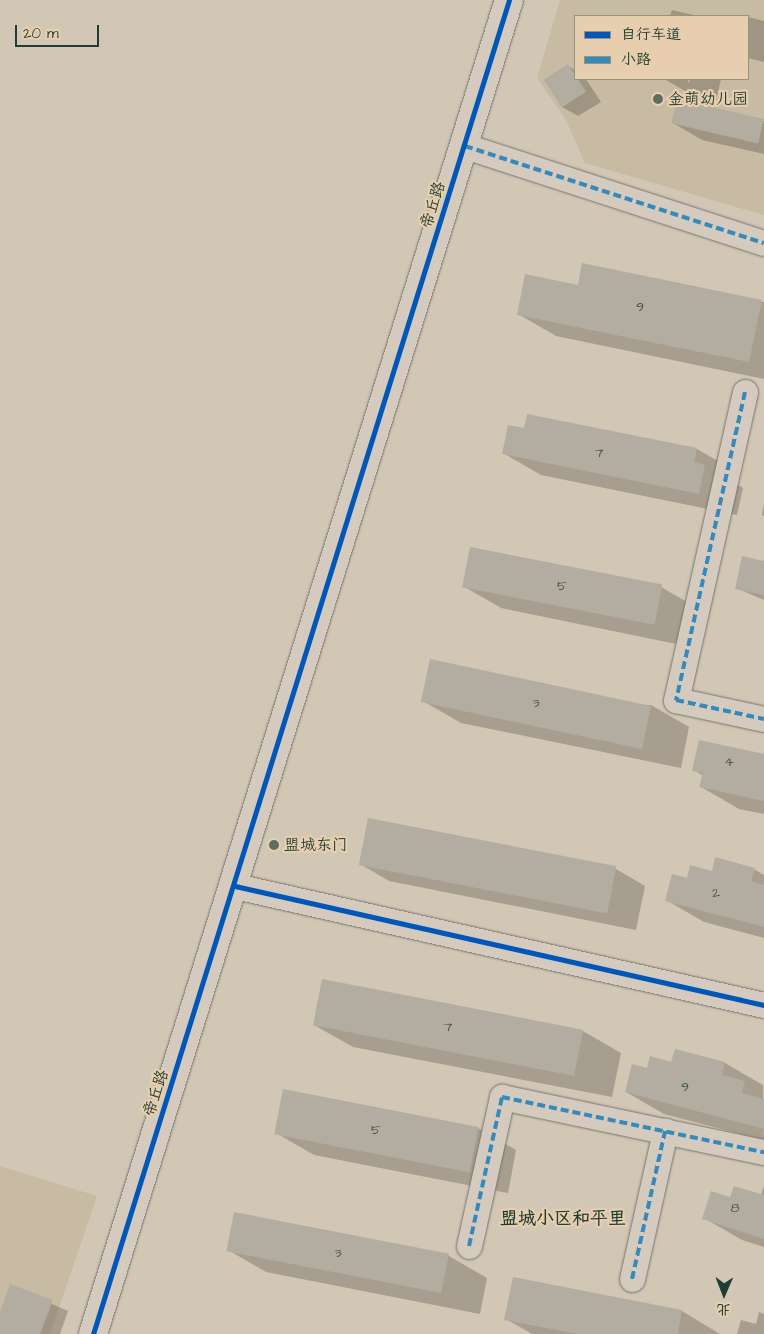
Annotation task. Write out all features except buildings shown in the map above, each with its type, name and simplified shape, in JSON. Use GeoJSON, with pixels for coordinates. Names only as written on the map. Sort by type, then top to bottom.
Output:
{"type":"FeatureCollection","features":[{"type":"Feature","properties":{"kind":"street","name":"帝丘路"},"geometry":{"type":"LineString","coordinates":[[93,1334],[235,886],[509,0]]}},
{"type":"Feature","properties":{"kind":"street"},"geometry":{"type":"LineString","coordinates":[[465,146],[764,243]]}},
{"type":"Feature","properties":{"kind":"street"},"geometry":{"type":"LineString","coordinates":[[745,392],[676,700],[764,719]]}},
{"type":"Feature","properties":{"kind":"street"},"geometry":{"type":"LineString","coordinates":[[235,886],[764,1005]]}},
{"type":"Feature","properties":{"kind":"street"},"geometry":{"type":"LineString","coordinates":[[469,1246],[502,1097],[764,1152]]}},
{"type":"Feature","properties":{"kind":"street"},"geometry":{"type":"LineString","coordinates":[[632,1279],[665,1131]]}},
{"type":"Feature","properties":{"kind":"shaded area","name":"金萌幼儿园"},"geometry":{"type":"Polygon","coordinates":[[[560,0],[764,0],[764,215],[585,163],[566,120],[537,78],[560,0]]]}},
{"type":"Feature","properties":{"kind":"shaded area"},"geometry":{"type":"Polygon","coordinates":[[[0,1166],[97,1196],[50,1334],[0,1334],[0,1166]]]}},
{"type":"Feature","properties":{"kind":"marked path"},"geometry":{"type":"LineString","coordinates":[[465,146],[764,243]]}},
{"type":"Feature","properties":{"kind":"marked path"},"geometry":{"type":"LineString","coordinates":[[745,392],[676,700],[764,719]]}},
{"type":"Feature","properties":{"kind":"marked path"},"geometry":{"type":"LineString","coordinates":[[469,1246],[502,1097],[764,1152]]}},
{"type":"Feature","properties":{"kind":"marked path"},"geometry":{"type":"LineString","coordinates":[[632,1279],[665,1131]]}},
{"type":"Feature","properties":{"kind":"cycle path"},"geometry":{"type":"LineString","coordinates":[[93,1334],[509,0]]}},
{"type":"Feature","properties":{"kind":"cycle path"},"geometry":{"type":"LineString","coordinates":[[235,886],[764,1005]]}},
{"type":"Feature","properties":{"kind":"place","name":"金萌幼儿园"},"geometry":{"type":"Point","coordinates":[658,99]}},
{"type":"Feature","properties":{"kind":"place","name":"盟城东门"},"geometry":{"type":"Point","coordinates":[274,845]}},
{"type":"Feature","properties":{"kind":"district","name":"盟城小区和平里"},"geometry":{"type":"Point","coordinates":[563,1219]}}]}
